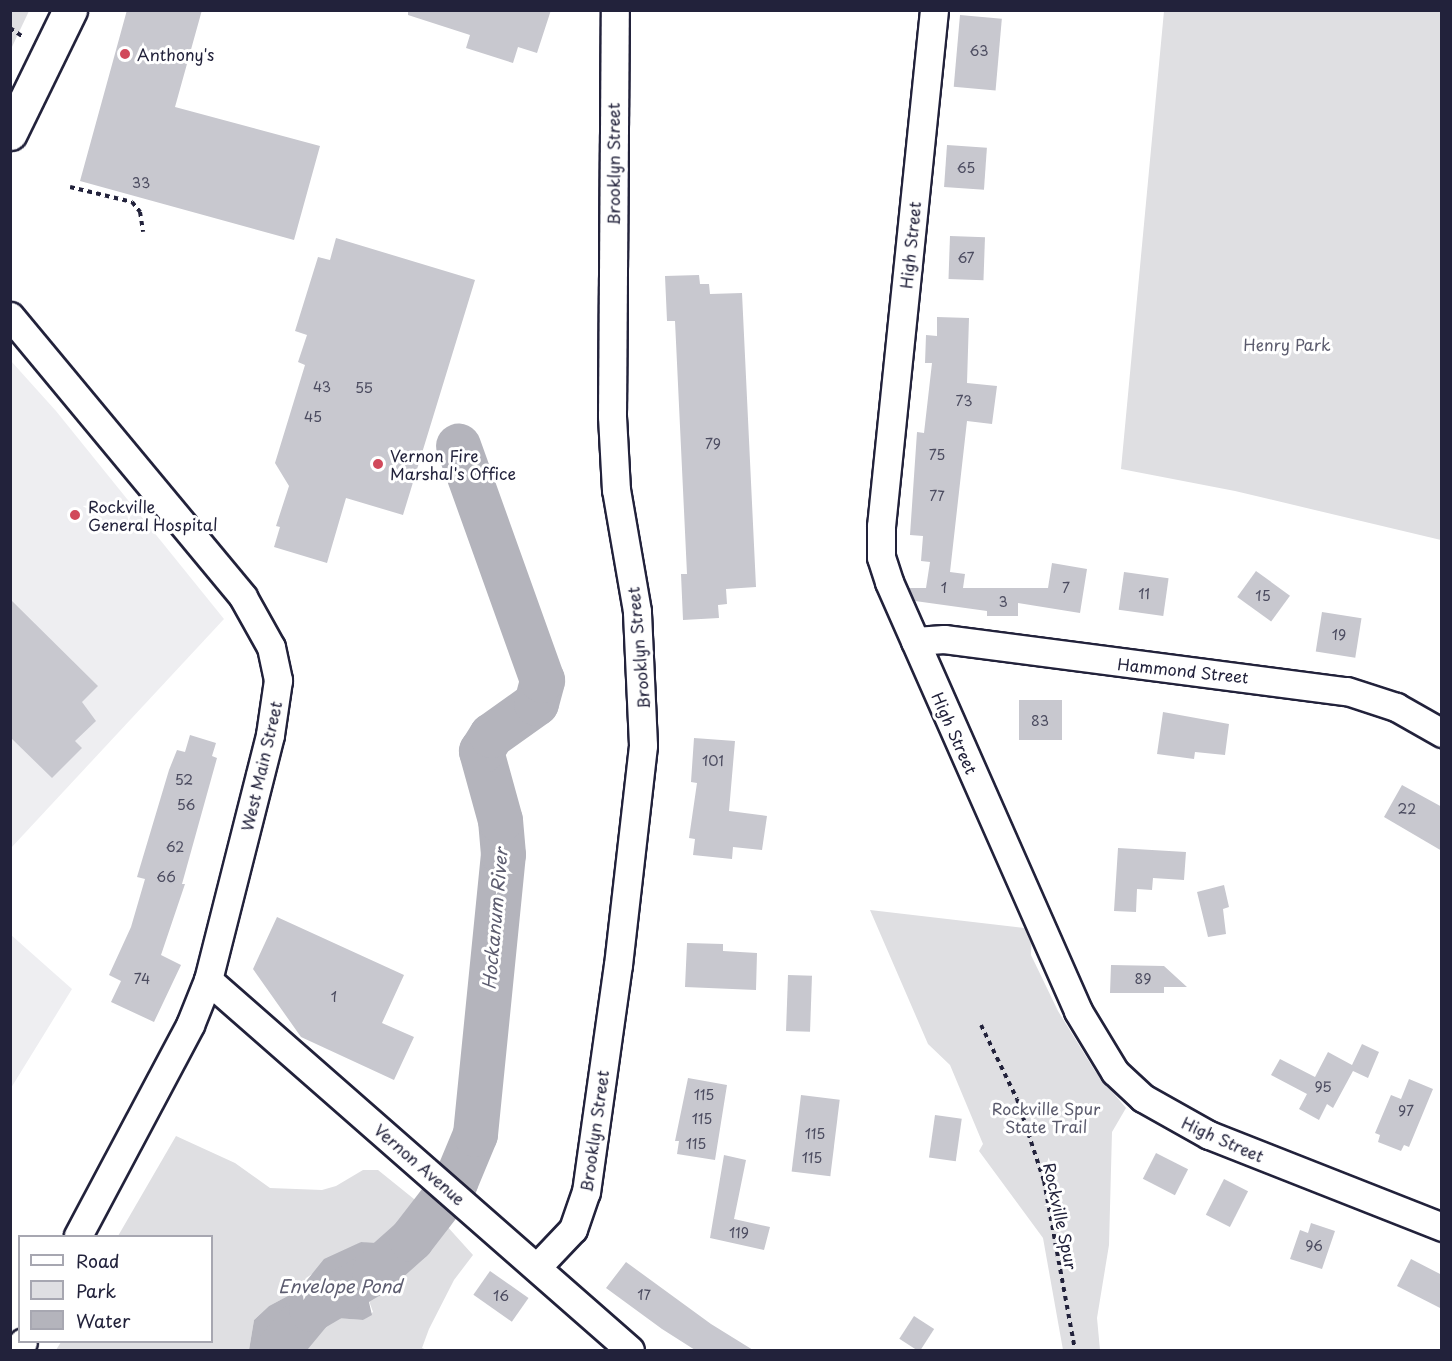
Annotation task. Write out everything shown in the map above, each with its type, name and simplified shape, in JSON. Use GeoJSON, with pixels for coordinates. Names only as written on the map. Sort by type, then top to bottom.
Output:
{"type":"FeatureCollection","features":[{"type":"Feature","properties":{"kind":"main road"},"geometry":{"type":"LineString","coordinates":[[10,133],[70,10]]}},
{"type":"Feature","properties":{"kind":"street","name":"Brooklyn Street"},"geometry":{"type":"LineString","coordinates":[[537,1267],[573,1229],[582,1207],[620,954],[642,762],[644,696],[638,611],[616,490],[612,416],[615,10]]}},
{"type":"Feature","properties":{"kind":"street","name":"High Street"},"geometry":{"type":"LineString","coordinates":[[934,10],[881,526],[884,568],[1078,1011],[1115,1072],[1143,1098],[1201,1131],[1442,1227]]}},
{"type":"Feature","properties":{"kind":"street","name":"West Main Street"},"geometry":{"type":"LineString","coordinates":[[10,316],[243,597],[275,658],[278,692],[270,735],[208,980],[190,1025],[79,1235]]}},
{"type":"Feature","properties":{"kind":"street","name":"Hammond Street"},"geometry":{"type":"LineString","coordinates":[[915,641],[944,639],[1165,670],[1326,687],[1396,707],[1442,733]]}},
{"type":"Feature","properties":{"kind":"street","name":"Vernon Avenue"},"geometry":{"type":"LineString","coordinates":[[208,980],[630,1350]]}},
{"type":"Feature","properties":{"kind":"path"},"geometry":{"type":"LineString","coordinates":[[11,30],[22,36]]}},
{"type":"Feature","properties":{"kind":"path"},"geometry":{"type":"LineString","coordinates":[[70,187],[132,202],[140,212],[143,232]]}},
{"type":"Feature","properties":{"kind":"path","name":"Rockville Spur"},"geometry":{"type":"LineString","coordinates":[[981,1025],[1017,1099],[1044,1181],[1076,1350]]}},
{"type":"Feature","properties":{"kind":"shaded area","name":"Rockville General Hospital"},"geometry":{"type":"Polygon","coordinates":[[[11,361],[56,411],[224,619],[11,848],[11,361]]]}},
{"type":"Feature","properties":{"kind":"shaded area"},"geometry":{"type":"Polygon","coordinates":[[[10,934],[72,989],[11,1088],[10,1088],[10,934]]]}},
{"type":"Feature","properties":{"kind":"green space"},"geometry":{"type":"Polygon","coordinates":[[[10,11],[29,11],[11,49],[10,11]]]}},
{"type":"Feature","properties":{"kind":"green space","name":"Henry Park"},"geometry":{"type":"Polygon","coordinates":[[[1164,11],[1441,11],[1441,540],[1235,491],[1121,469],[1164,11]]]}},
{"type":"Feature","properties":{"kind":"green space","name":"Rockville Spur State Trail"},"geometry":{"type":"Polygon","coordinates":[[[870,910],[1032,929],[1031,955],[1058,1011],[1095,1071],[1126,1108],[1112,1132],[1109,1245],[1097,1318],[1100,1350],[1063,1350],[1043,1238],[979,1151],[983,1144],[950,1065],[928,1044],[870,910]]]}},
{"type":"Feature","properties":{"kind":"green space"},"geometry":{"type":"Polygon","coordinates":[[[176,1136],[235,1163],[270,1188],[322,1190],[336,1186],[363,1170],[378,1170],[445,1224],[473,1255],[454,1280],[429,1329],[422,1348],[427,1350],[303,1350],[322,1317],[363,1320],[373,1312],[368,1298],[385,1247],[361,1242],[306,1278],[299,1290],[269,1306],[254,1320],[249,1350],[56,1350],[60,1343],[213,1343],[213,1235],[119,1235],[176,1136]]]}},
{"type":"Feature","properties":{"kind":"water","name":"Envelope Pond"},"geometry":{"type":"Polygon","coordinates":[[[361,1242],[376,1243],[393,1256],[368,1298],[372,1315],[363,1320],[322,1317],[303,1350],[249,1350],[254,1320],[269,1306],[299,1290],[324,1259],[361,1242]]]}},
{"type":"Feature","properties":{"kind":"building"},"geometry":{"type":"Polygon","coordinates":[[[127,10],[202,10],[175,107],[320,146],[294,240],[80,181],[127,10]]]}},
{"type":"Feature","properties":{"kind":"building"},"geometry":{"type":"Polygon","coordinates":[[[408,10],[551,10],[537,53],[518,47],[513,63],[466,48],[470,35],[408,15],[408,10]]]}},
{"type":"Feature","properties":{"kind":"building"},"geometry":{"type":"Polygon","coordinates":[[[960,15],[1002,19],[996,90],[954,87],[960,15]]]}},
{"type":"Feature","properties":{"kind":"building"},"geometry":{"type":"Polygon","coordinates":[[[947,145],[987,148],[984,190],[944,187],[947,145]]]}},
{"type":"Feature","properties":{"kind":"building"},"geometry":{"type":"Polygon","coordinates":[[[950,236],[985,237],[983,280],[948,279],[950,236]]]}},
{"type":"Feature","properties":{"kind":"building"},"geometry":{"type":"Polygon","coordinates":[[[336,238],[475,280],[403,515],[346,498],[327,563],[274,547],[280,527],[276,526],[289,486],[275,463],[305,365],[298,362],[307,335],[295,331],[318,257],[330,260],[336,238]]]}},
{"type":"Feature","properties":{"kind":"building"},"geometry":{"type":"Polygon","coordinates":[[[699,275],[700,284],[709,284],[710,294],[742,293],[756,587],[726,589],[727,604],[718,605],[719,618],[683,620],[681,574],[687,574],[675,321],[667,321],[665,276],[699,275]]]}},
{"type":"Feature","properties":{"kind":"building"},"geometry":{"type":"Polygon","coordinates":[[[937,317],[969,318],[967,383],[997,386],[992,424],[967,421],[950,572],[965,574],[963,588],[1048,588],[1052,563],[1087,569],[1080,613],[1018,603],[1018,616],[987,616],[987,611],[915,601],[909,588],[926,588],[930,562],[921,561],[923,536],[910,535],[917,432],[924,433],[932,363],[925,363],[926,335],[937,336],[937,317]]]}},
{"type":"Feature","properties":{"kind":"building"},"geometry":{"type":"Polygon","coordinates":[[[1256,571],[1290,596],[1271,622],[1237,597],[1256,571]]]}},
{"type":"Feature","properties":{"kind":"building"},"geometry":{"type":"Polygon","coordinates":[[[1124,572],[1169,578],[1163,616],[1119,610],[1124,572]]]}},
{"type":"Feature","properties":{"kind":"building"},"geometry":{"type":"Polygon","coordinates":[[[10,599],[98,686],[82,702],[96,721],[75,741],[82,748],[52,778],[10,737],[10,599]]]}},
{"type":"Feature","properties":{"kind":"building"},"geometry":{"type":"Polygon","coordinates":[[[1322,612],[1362,618],[1355,658],[1316,652],[1322,612]]]}},
{"type":"Feature","properties":{"kind":"building"},"geometry":{"type":"Polygon","coordinates":[[[1019,700],[1062,700],[1062,740],[1019,740],[1019,700]]]}},
{"type":"Feature","properties":{"kind":"building"},"geometry":{"type":"Polygon","coordinates":[[[1163,712],[1229,724],[1225,755],[1195,752],[1194,759],[1157,754],[1163,712]]]}},
{"type":"Feature","properties":{"kind":"building"},"geometry":{"type":"Polygon","coordinates":[[[190,735],[216,743],[212,756],[217,758],[182,884],[185,884],[161,955],[181,965],[154,1022],[111,1002],[121,981],[109,975],[131,927],[145,879],[137,877],[169,770],[177,750],[185,752],[190,735]]]}},
{"type":"Feature","properties":{"kind":"building"},"geometry":{"type":"Polygon","coordinates":[[[694,738],[735,741],[729,811],[767,816],[762,850],[733,847],[732,859],[693,855],[695,839],[689,838],[697,783],[691,782],[694,738]]]}},
{"type":"Feature","properties":{"kind":"building"},"geometry":{"type":"Polygon","coordinates":[[[1402,785],[1442,807],[1442,851],[1384,817],[1402,785]]]}},
{"type":"Feature","properties":{"kind":"building"},"geometry":{"type":"Polygon","coordinates":[[[1118,848],[1186,852],[1184,880],[1153,878],[1152,890],[1137,889],[1136,912],[1114,911],[1118,848]]]}},
{"type":"Feature","properties":{"kind":"building"},"geometry":{"type":"Polygon","coordinates":[[[1224,885],[1229,907],[1223,909],[1226,934],[1208,937],[1197,892],[1224,885]]]}},
{"type":"Feature","properties":{"kind":"building"},"geometry":{"type":"Polygon","coordinates":[[[277,917],[404,975],[382,1023],[414,1037],[394,1080],[301,1037],[253,969],[277,917]]]}},
{"type":"Feature","properties":{"kind":"building"},"geometry":{"type":"Polygon","coordinates":[[[687,943],[723,944],[723,951],[757,953],[756,990],[685,987],[687,943]]]}},
{"type":"Feature","properties":{"kind":"building"},"geometry":{"type":"Polygon","coordinates":[[[1111,965],[1164,966],[1187,987],[1164,987],[1164,993],[1110,993],[1111,965]]]}},
{"type":"Feature","properties":{"kind":"building"},"geometry":{"type":"Polygon","coordinates":[[[788,975],[812,976],[810,1032],[786,1031],[788,975]]]}},
{"type":"Feature","properties":{"kind":"building"},"geometry":{"type":"Polygon","coordinates":[[[1362,1044],[1379,1052],[1368,1078],[1353,1071],[1333,1108],[1327,1104],[1319,1120],[1299,1109],[1307,1094],[1271,1075],[1280,1059],[1315,1077],[1328,1052],[1352,1065],[1362,1044]]]}},
{"type":"Feature","properties":{"kind":"building"},"geometry":{"type":"Polygon","coordinates":[[[688,1078],[727,1085],[715,1160],[677,1154],[679,1141],[675,1141],[688,1078]]]}},
{"type":"Feature","properties":{"kind":"building"},"geometry":{"type":"Polygon","coordinates":[[[1409,1079],[1433,1089],[1409,1147],[1404,1145],[1401,1151],[1378,1142],[1380,1135],[1375,1133],[1391,1095],[1401,1099],[1409,1079]]]}},
{"type":"Feature","properties":{"kind":"building"},"geometry":{"type":"Polygon","coordinates":[[[801,1095],[840,1100],[830,1176],[792,1171],[801,1095]]]}},
{"type":"Feature","properties":{"kind":"building"},"geometry":{"type":"Polygon","coordinates":[[[935,1115],[962,1119],[956,1161],[929,1158],[935,1115]]]}},
{"type":"Feature","properties":{"kind":"building"},"geometry":{"type":"Polygon","coordinates":[[[1156,1153],[1188,1169],[1175,1195],[1143,1179],[1156,1153]]]}},
{"type":"Feature","properties":{"kind":"building"},"geometry":{"type":"Polygon","coordinates":[[[724,1155],[746,1160],[734,1219],[770,1227],[764,1250],[710,1238],[724,1155]]]}},
{"type":"Feature","properties":{"kind":"building"},"geometry":{"type":"Polygon","coordinates":[[[1224,1179],[1248,1191],[1230,1227],[1206,1215],[1224,1179]]]}},
{"type":"Feature","properties":{"kind":"building"},"geometry":{"type":"Polygon","coordinates":[[[1311,1223],[1335,1231],[1322,1269],[1290,1259],[1300,1230],[1308,1233],[1311,1223]]]}},
{"type":"Feature","properties":{"kind":"building"},"geometry":{"type":"Polygon","coordinates":[[[1411,1259],[1442,1275],[1442,1309],[1397,1286],[1411,1259]]]}},
{"type":"Feature","properties":{"kind":"building"},"geometry":{"type":"Polygon","coordinates":[[[626,1262],[711,1324],[753,1350],[695,1350],[662,1329],[606,1288],[626,1262]]]}},
{"type":"Feature","properties":{"kind":"building"},"geometry":{"type":"Polygon","coordinates":[[[490,1271],[529,1298],[512,1322],[473,1295],[490,1271]]]}},
{"type":"Feature","properties":{"kind":"building"},"geometry":{"type":"Polygon","coordinates":[[[914,1316],[934,1329],[921,1350],[899,1339],[914,1316]]]}},
{"type":"Feature","properties":{"kind":"waterway","name":"Hockanum River"},"geometry":{"type":"LineString","coordinates":[[277,1350],[311,1309],[374,1272],[411,1239],[455,1182],[475,1134],[503,854],[500,820],[481,751],[491,735],[536,703],[542,680],[458,446]]}},
{"type":"Feature","properties":{"kind":"place","name":"Anthony's"},"geometry":{"type":"Point","coordinates":[125,54]}},
{"type":"Feature","properties":{"kind":"place","name":"Vernon Fire Marshal's Office"},"geometry":{"type":"Point","coordinates":[378,464]}},
{"type":"Feature","properties":{"kind":"place","name":"Rockville General Hospital"},"geometry":{"type":"Point","coordinates":[75,515]}}]}
